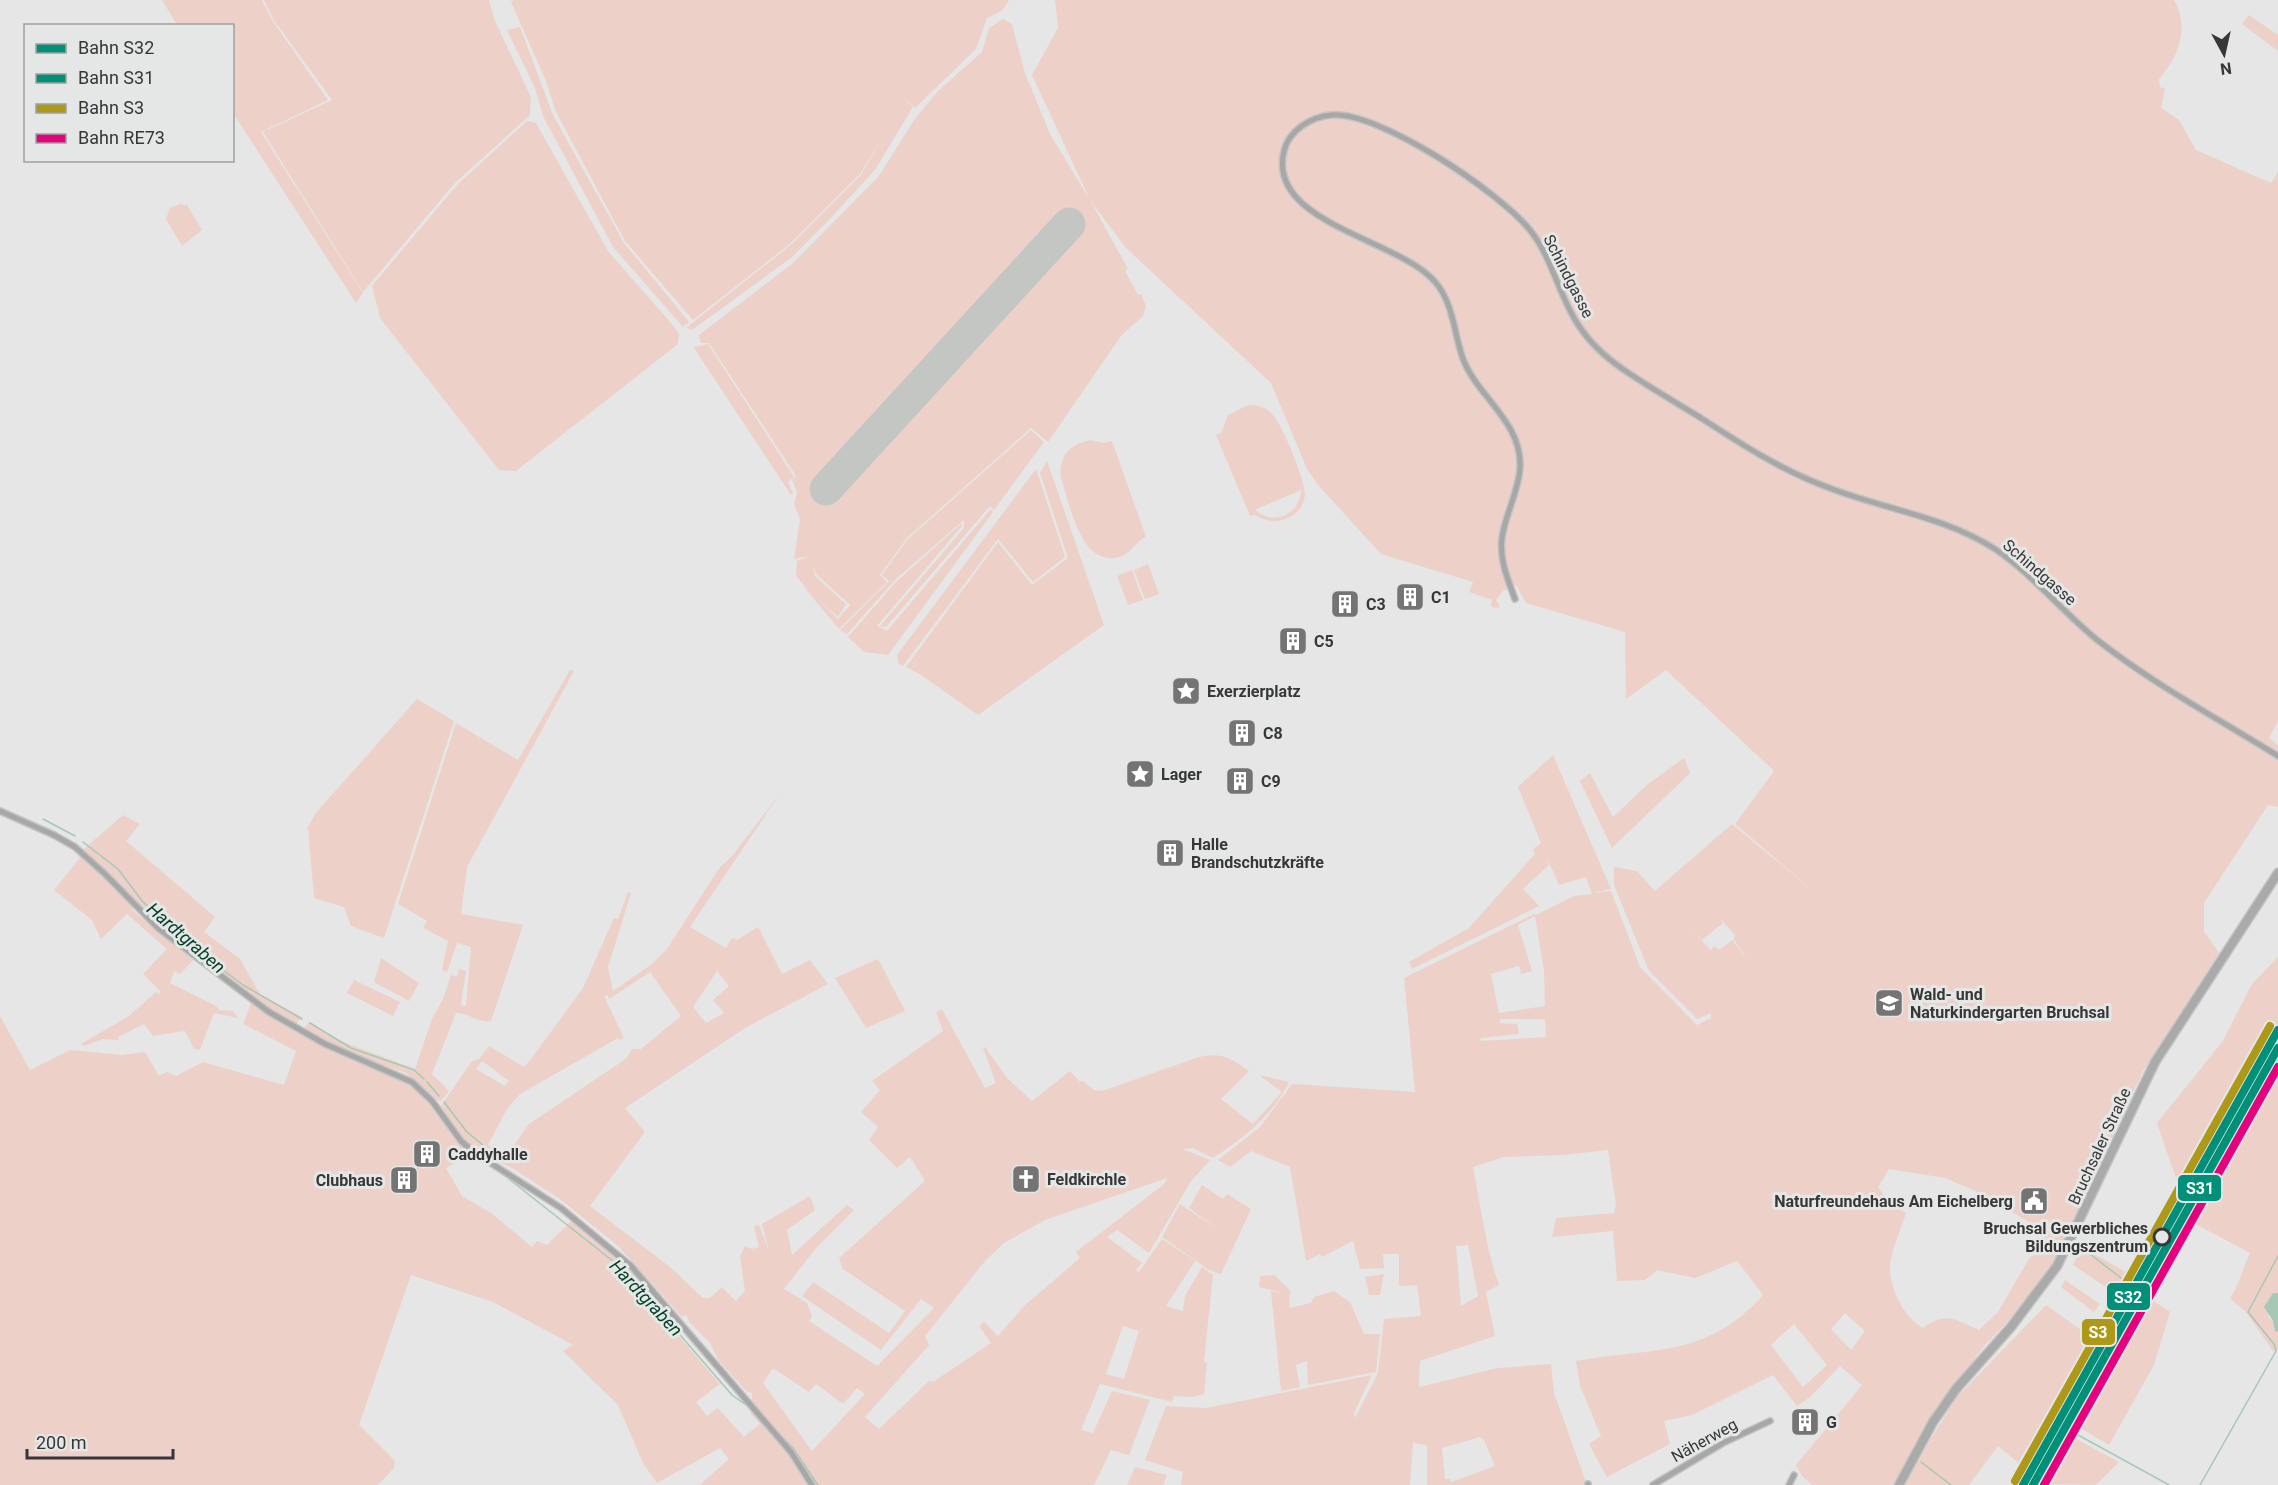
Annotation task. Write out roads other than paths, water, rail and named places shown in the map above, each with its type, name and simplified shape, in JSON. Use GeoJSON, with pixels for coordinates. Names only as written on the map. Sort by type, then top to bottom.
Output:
{"type":"FeatureCollection","features":[{"type":"Feature","properties":{"kind":"main road","name":"Bruchsaler Straße"},"geometry":{"type":"LineString","coordinates":[[1899,1485],[1933,1422],[1956,1389],[2011,1327],[2057,1266],[2155,1062],[2278,873]]}},
{"type":"Feature","properties":{"kind":"street","name":"Schindgasse"},"geometry":{"type":"LineString","coordinates":[[1515,599],[1501,553],[1502,537],[1520,469],[1516,439],[1465,364],[1446,298],[1432,279],[1411,261],[1315,215],[1288,186],[1282,165],[1285,145],[1296,130],[1310,121],[1335,114],[1369,123],[1413,144],[1464,174],[1531,231],[1550,263],[1580,327],[1621,368],[1763,458],[1859,500],[1937,521],[1996,550],[2093,636],[2132,666],[2278,756]]}},
{"type":"Feature","properties":{"kind":"street"},"geometry":{"type":"LineString","coordinates":[[0,811],[75,847],[158,928],[269,1012],[325,1044],[412,1082],[432,1101],[461,1141],[475,1153],[561,1208],[631,1266],[791,1452],[812,1485]]}},
{"type":"Feature","properties":{"kind":"street","name":"Näherweg"},"geometry":{"type":"LineString","coordinates":[[1653,1485],[1723,1443],[1770,1421]]}},
{"type":"Feature","properties":{"kind":"street"},"geometry":{"type":"LineString","coordinates":[[1789,1485],[1794,1474]]}},
{"type":"Feature","properties":{"kind":"waterway","name":"Hardtgraben"},"geometry":{"type":"LineString","coordinates":[[43,819],[75,836]]}},
{"type":"Feature","properties":{"kind":"waterway","name":"Hardtgraben"},"geometry":{"type":"LineString","coordinates":[[83,842],[118,869],[143,902],[191,946],[243,985],[302,1019]]}},
{"type":"Feature","properties":{"kind":"waterway","name":"Hardtgraben"},"geometry":{"type":"LineString","coordinates":[[310,1023],[351,1048],[414,1070],[424,1079]]}},
{"type":"Feature","properties":{"kind":"waterway","name":"Hardtgraben"},"geometry":{"type":"LineString","coordinates":[[427,1082],[439,1096]]}},
{"type":"Feature","properties":{"kind":"waterway","name":"Hardtgraben"},"geometry":{"type":"LineString","coordinates":[[444,1102],[467,1132],[495,1155]]}},
{"type":"Feature","properties":{"kind":"waterway","name":"Hardtgraben"},"geometry":{"type":"LineString","coordinates":[[509,1179],[623,1269],[732,1395],[746,1405]]}},
{"type":"Feature","properties":{"kind":"waterway"},"geometry":{"type":"LineString","coordinates":[[2022,1480],[2131,1282],[2121,1278],[2086,1251]]}},
{"type":"Feature","properties":{"kind":"waterway"},"geometry":{"type":"LineString","coordinates":[[2200,1485],[2276,1351],[2274,1344],[2248,1312],[2278,1256]]}},
{"type":"Feature","properties":{"kind":"waterway"},"geometry":{"type":"LineString","coordinates":[[2069,1430],[2169,1485]]}},
{"type":"Feature","properties":{"kind":"waterway","name":"Hardtgraben"},"geometry":{"type":"LineString","coordinates":[[776,1431],[793,1448],[818,1485]]}},
{"type":"Feature","properties":{"kind":"waterway"},"geometry":{"type":"LineString","coordinates":[[1921,1462],[1951,1485]]}},
{"type":"Feature","properties":{"kind":"rail line","name":"S3"},"geometry":{"type":"LineString","coordinates":[[2015,1481],[2270,1026]]}},
{"type":"Feature","properties":{"kind":"rail line","name":"S32"},"geometry":{"type":"LineString","coordinates":[[2023,1485],[2278,1030]]}},
{"type":"Feature","properties":{"kind":"rail line","name":"S31"},"geometry":{"type":"LineString","coordinates":[[2033,1485],[2278,1048]]}},
{"type":"Feature","properties":{"kind":"rail line","name":"RE73"},"geometry":{"type":"LineString","coordinates":[[2044,1485],[2278,1067]]}},
{"type":"Feature","properties":{"kind":"place","name":"C1"},"geometry":{"type":"Point","coordinates":[1410,597]}},
{"type":"Feature","properties":{"kind":"place","name":"C3"},"geometry":{"type":"Point","coordinates":[1345,604]}},
{"type":"Feature","properties":{"kind":"place","name":"C5"},"geometry":{"type":"Point","coordinates":[1293,641]}},
{"type":"Feature","properties":{"kind":"place","name":"Exerzierplatz"},"geometry":{"type":"Point","coordinates":[1186,691]}},
{"type":"Feature","properties":{"kind":"place","name":"C8"},"geometry":{"type":"Point","coordinates":[1242,733]}},
{"type":"Feature","properties":{"kind":"place","name":"Lager"},"geometry":{"type":"Point","coordinates":[1140,774]}},
{"type":"Feature","properties":{"kind":"place","name":"C9"},"geometry":{"type":"Point","coordinates":[1240,781]}},
{"type":"Feature","properties":{"kind":"place","name":"Halle Brandschutzkräfte"},"geometry":{"type":"Point","coordinates":[1170,853]}},
{"type":"Feature","properties":{"kind":"place","name":"Wald- und Naturkindergarten Bruchsal"},"geometry":{"type":"Point","coordinates":[1889,1003]}},
{"type":"Feature","properties":{"kind":"place","name":"Caddyhalle"},"geometry":{"type":"Point","coordinates":[427,1154]}},
{"type":"Feature","properties":{"kind":"place","name":"Feldkirchle"},"geometry":{"type":"Point","coordinates":[1026,1179]}},
{"type":"Feature","properties":{"kind":"place","name":"Clubhaus"},"geometry":{"type":"Point","coordinates":[404,1180]}},
{"type":"Feature","properties":{"kind":"place","name":"Naturfreundehaus Am Eichelberg"},"geometry":{"type":"Point","coordinates":[2034,1201]}},
{"type":"Feature","properties":{"kind":"place","name":"Bruchsal Gewerbliches Bildungszentrum"},"geometry":{"type":"Point","coordinates":[2162,1237]}},
{"type":"Feature","properties":{"kind":"place","name":"G"},"geometry":{"type":"Point","coordinates":[1805,1422]}}]}
